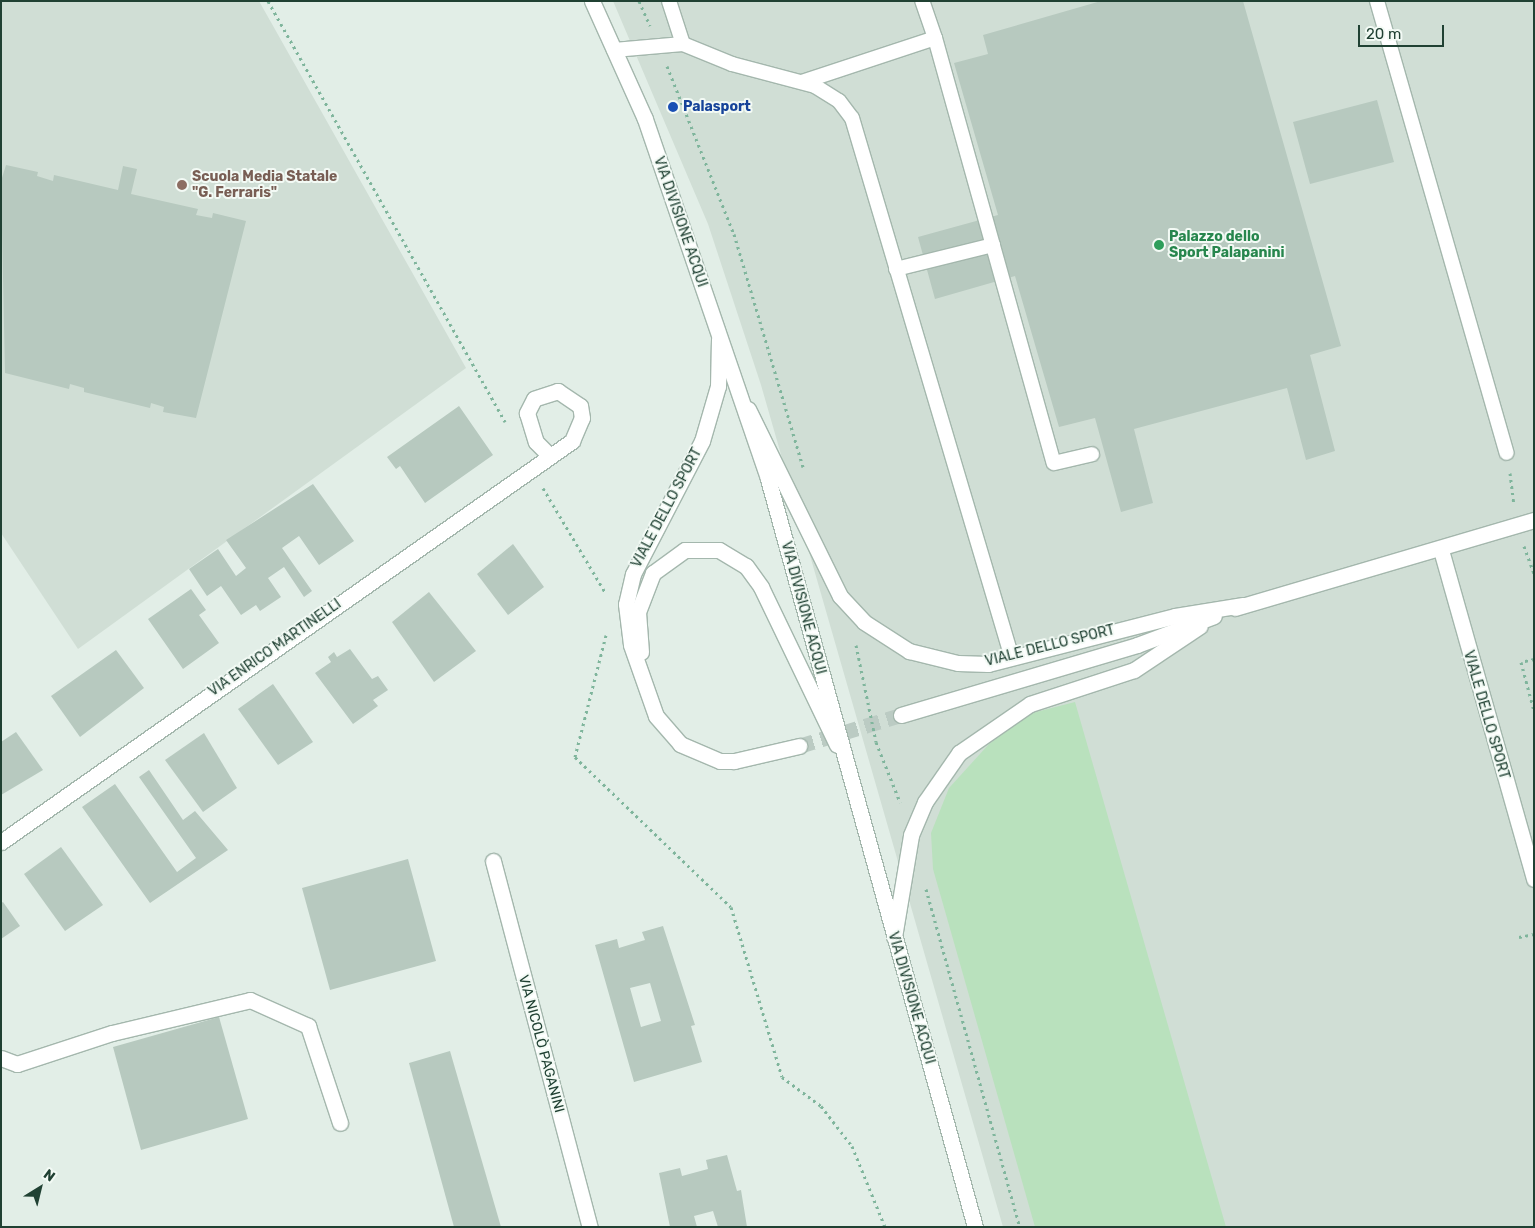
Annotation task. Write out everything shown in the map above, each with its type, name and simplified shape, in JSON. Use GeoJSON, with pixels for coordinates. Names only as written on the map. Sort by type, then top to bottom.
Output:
{"type":"FeatureCollection","features":[{"type":"Feature","properties":{"kind":"street","name":"VIA DIVISIONE ACQUI"},"geometry":{"type":"LineString","coordinates":[[592,1],[645,120],[768,479],[842,755],[975,1227]]}},
{"type":"Feature","properties":{"kind":"street","name":"VIALE DELLO SPORT"},"geometry":{"type":"LineString","coordinates":[[719,337],[718,386],[702,441],[641,556],[628,590],[631,645],[656,716],[668,733],[694,752],[734,761],[799,746]]}},
{"type":"Feature","properties":{"kind":"street","name":"VIALE DELLO SPORT"},"geometry":{"type":"LineString","coordinates":[[735,386],[788,484],[821,565],[851,610],[889,640],[923,656],[958,663],[1012,658],[1175,616],[1244,605]]}},
{"type":"Feature","properties":{"kind":"street","name":"VIA ENRICO MARTINELLI"},"geometry":{"type":"LineString","coordinates":[[1,842],[549,455]]}},
{"type":"Feature","properties":{"kind":"street","name":"VIALE DELLO SPORT"},"geometry":{"type":"LineString","coordinates":[[901,715],[1137,645],[1244,605],[1440,550],[1534,520]]}},
{"type":"Feature","properties":{"kind":"street","name":"VIALE DELLO SPORT"},"geometry":{"type":"LineString","coordinates":[[642,678],[638,612],[645,584],[672,555],[699,547],[719,550],[746,566],[761,587],[842,755]]}},
{"type":"Feature","properties":{"kind":"street","name":"VIALE DELLO SPORT"},"geometry":{"type":"LineString","coordinates":[[1440,550],[1534,879]]}},
{"type":"Feature","properties":{"kind":"street","name":"VIALE DELLO SPORT"},"geometry":{"type":"LineString","coordinates":[[894,938],[911,835],[925,802],[959,753],[1030,704],[1152,661],[1212,616]]}},
{"type":"Feature","properties":{"kind":"street","name":"VIA NICOLÒ PAGANINI"},"geometry":{"type":"LineString","coordinates":[[493,861],[590,1227]]}},
{"type":"Feature","properties":{"kind":"street"},"geometry":{"type":"LineString","coordinates":[[1,1058],[17,1064],[112,1033],[250,1000],[308,1026],[340,1123]]}},
{"type":"Feature","properties":{"kind":"lane"},"geometry":{"type":"LineString","coordinates":[[669,1],[683,44]]}},
{"type":"Feature","properties":{"kind":"lane"},"geometry":{"type":"LineString","coordinates":[[922,1],[935,38],[1054,463],[1092,454]]}},
{"type":"Feature","properties":{"kind":"lane"},"geometry":{"type":"LineString","coordinates":[[1377,1],[1507,453]]}},
{"type":"Feature","properties":{"kind":"lane"},"geometry":{"type":"LineString","coordinates":[[802,82],[935,38]]}},
{"type":"Feature","properties":{"kind":"lane"},"geometry":{"type":"LineString","coordinates":[[614,50],[683,44],[732,64],[802,82],[839,101],[852,118],[1012,658]]}},
{"type":"Feature","properties":{"kind":"lane"},"geometry":{"type":"LineString","coordinates":[[896,269],[993,245]]}},
{"type":"Feature","properties":{"kind":"path"},"geometry":{"type":"LineString","coordinates":[[268,1],[506,425]]}},
{"type":"Feature","properties":{"kind":"path"},"geometry":{"type":"LineString","coordinates":[[530,467],[604,584],[606,600]]}},
{"type":"Feature","properties":{"kind":"path"},"geometry":{"type":"LineString","coordinates":[[609,624],[575,757],[731,907],[782,1077],[821,1106],[852,1146],[885,1227]]}},
{"type":"Feature","properties":{"kind":"path"},"geometry":{"type":"LineString","coordinates":[[1534,659],[1521,662],[1534,711]]}},
{"type":"Feature","properties":{"kind":"path"},"geometry":{"type":"LineString","coordinates":[[1519,937],[1534,934]]}},
{"type":"Feature","properties":{"kind":"shaded area","name":"Scuola Media Statale \"G. Ferraris\""},"geometry":{"type":"Polygon","coordinates":[[[1,1],[259,1],[466,368],[78,649],[1,533],[1,1]]]}},
{"type":"Feature","properties":{"kind":"shaded area"},"geometry":{"type":"Polygon","coordinates":[[[613,1],[1534,1],[1534,1227],[1003,1227],[761,385],[708,224],[613,1]]]}},
{"type":"Feature","properties":{"kind":"green space"},"geometry":{"type":"Polygon","coordinates":[[[1075,702],[1226,1227],[1035,1227],[933,869],[931,833],[949,788],[989,744],[1032,713],[1075,702]]]}},
{"type":"Feature","properties":{"kind":"building","name":"Palazzo dello Sport Palapanini"},"geometry":{"type":"Polygon","coordinates":[[[1101,1],[1243,1],[1341,346],[1310,355],[1335,451],[1306,460],[1287,388],[1134,429],[1153,503],[1121,512],[1095,418],[1059,427],[1015,276],[935,299],[918,237],[998,215],[954,63],[988,54],[983,35],[1101,1]]]}},
{"type":"Feature","properties":{"kind":"building"},"geometry":{"type":"Polygon","coordinates":[[[1377,100],[1394,162],[1310,184],[1293,122],[1377,100]]]}},
{"type":"Feature","properties":{"kind":"building"},"geometry":{"type":"Polygon","coordinates":[[[6,165],[38,172],[37,176],[53,181],[54,175],[118,190],[123,166],[137,169],[131,194],[198,209],[196,215],[212,218],[213,213],[246,221],[196,418],[163,412],[164,407],[151,403],[150,408],[84,392],[84,388],[70,384],[69,389],[5,373],[1,181],[6,165]]]}},
{"type":"Feature","properties":{"kind":"building"},"geometry":{"type":"Polygon","coordinates":[[[459,406],[493,455],[425,503],[400,466],[396,469],[387,457],[459,406]]]}},
{"type":"Feature","properties":{"kind":"building"},"geometry":{"type":"Polygon","coordinates":[[[313,484],[354,541],[319,565],[299,536],[282,548],[312,591],[304,597],[284,567],[268,578],[281,597],[260,611],[256,605],[241,615],[221,586],[207,596],[189,569],[218,549],[236,576],[246,568],[226,540],[313,484]]]}},
{"type":"Feature","properties":{"kind":"building"},"geometry":{"type":"Polygon","coordinates":[[[513,544],[544,587],[508,615],[477,574],[513,544]]]}},
{"type":"Feature","properties":{"kind":"building"},"geometry":{"type":"Polygon","coordinates":[[[191,589],[206,610],[199,615],[219,643],[183,669],[148,619],[191,589]]]}},
{"type":"Feature","properties":{"kind":"building"},"geometry":{"type":"Polygon","coordinates":[[[429,592],[476,651],[434,682],[392,622],[429,592]]]}},
{"type":"Feature","properties":{"kind":"building"},"geometry":{"type":"Polygon","coordinates":[[[350,649],[372,679],[378,676],[388,690],[373,700],[378,706],[353,724],[315,673],[331,662],[328,657],[334,652],[337,657],[350,649]]]}},
{"type":"Feature","properties":{"kind":"building"},"geometry":{"type":"Polygon","coordinates":[[[116,650],[144,688],[80,737],[51,696],[116,650]]]}},
{"type":"Feature","properties":{"kind":"building"},"geometry":{"type":"Polygon","coordinates":[[[273,684],[313,742],[278,765],[238,709],[273,684]]]}},
{"type":"Feature","properties":{"kind":"building"},"geometry":{"type":"Polygon","coordinates":[[[16,732],[43,770],[1,795],[1,742],[16,732]]]}},
{"type":"Feature","properties":{"kind":"building"},"geometry":{"type":"Polygon","coordinates":[[[204,733],[237,788],[203,812],[165,760],[204,733]]]}},
{"type":"Feature","properties":{"kind":"building"},"geometry":{"type":"Polygon","coordinates":[[[149,770],[183,820],[195,811],[228,850],[150,903],[82,807],[115,784],[177,872],[196,858],[139,777],[149,770]]]}},
{"type":"Feature","properties":{"kind":"building"},"geometry":{"type":"Polygon","coordinates":[[[61,847],[103,905],[65,931],[24,874],[61,847]]]}},
{"type":"Feature","properties":{"kind":"building"},"geometry":{"type":"Polygon","coordinates":[[[408,859],[436,961],[330,990],[302,888],[408,859]]]}},
{"type":"Feature","properties":{"kind":"building"},"geometry":{"type":"Polygon","coordinates":[[[3,902],[20,926],[1,939],[1,903],[3,902]]]}},
{"type":"Feature","properties":{"kind":"building"},"geometry":{"type":"Polygon","coordinates":[[[663,926],[695,1025],[691,1026],[702,1062],[634,1082],[595,945],[617,939],[619,948],[645,940],[642,932],[663,926]],[[650,983],[630,988],[641,1027],[661,1021],[650,983]]]}},
{"type":"Feature","properties":{"kind":"building"},"geometry":{"type":"Polygon","coordinates":[[[219,1017],[248,1119],[141,1150],[113,1047],[219,1017]]]}},
{"type":"Feature","properties":{"kind":"building"},"geometry":{"type":"Polygon","coordinates":[[[450,1051],[501,1227],[454,1227],[409,1063],[450,1051]]]}},
{"type":"Feature","properties":{"kind":"building"},"geometry":{"type":"Polygon","coordinates":[[[727,1155],[737,1191],[741,1190],[747,1227],[718,1227],[713,1211],[694,1216],[697,1227],[670,1227],[659,1173],[680,1168],[682,1176],[708,1169],[706,1160],[727,1155]]]}},
{"type":"Feature","properties":{"kind":"tunnel"},"geometry":{"type":"LineString","coordinates":[[799,746],[901,715]]}},
{"type":"Feature","properties":{"kind":"place","name":"Palasport"},"geometry":{"type":"Point","coordinates":[673,107]}},
{"type":"Feature","properties":{"kind":"place","name":"Scuola Media Statale \"G. Ferraris\""},"geometry":{"type":"Point","coordinates":[182,185]}},
{"type":"Feature","properties":{"kind":"place","name":"Palazzo dello Sport Palapanini"},"geometry":{"type":"Point","coordinates":[1159,245]}}]}
